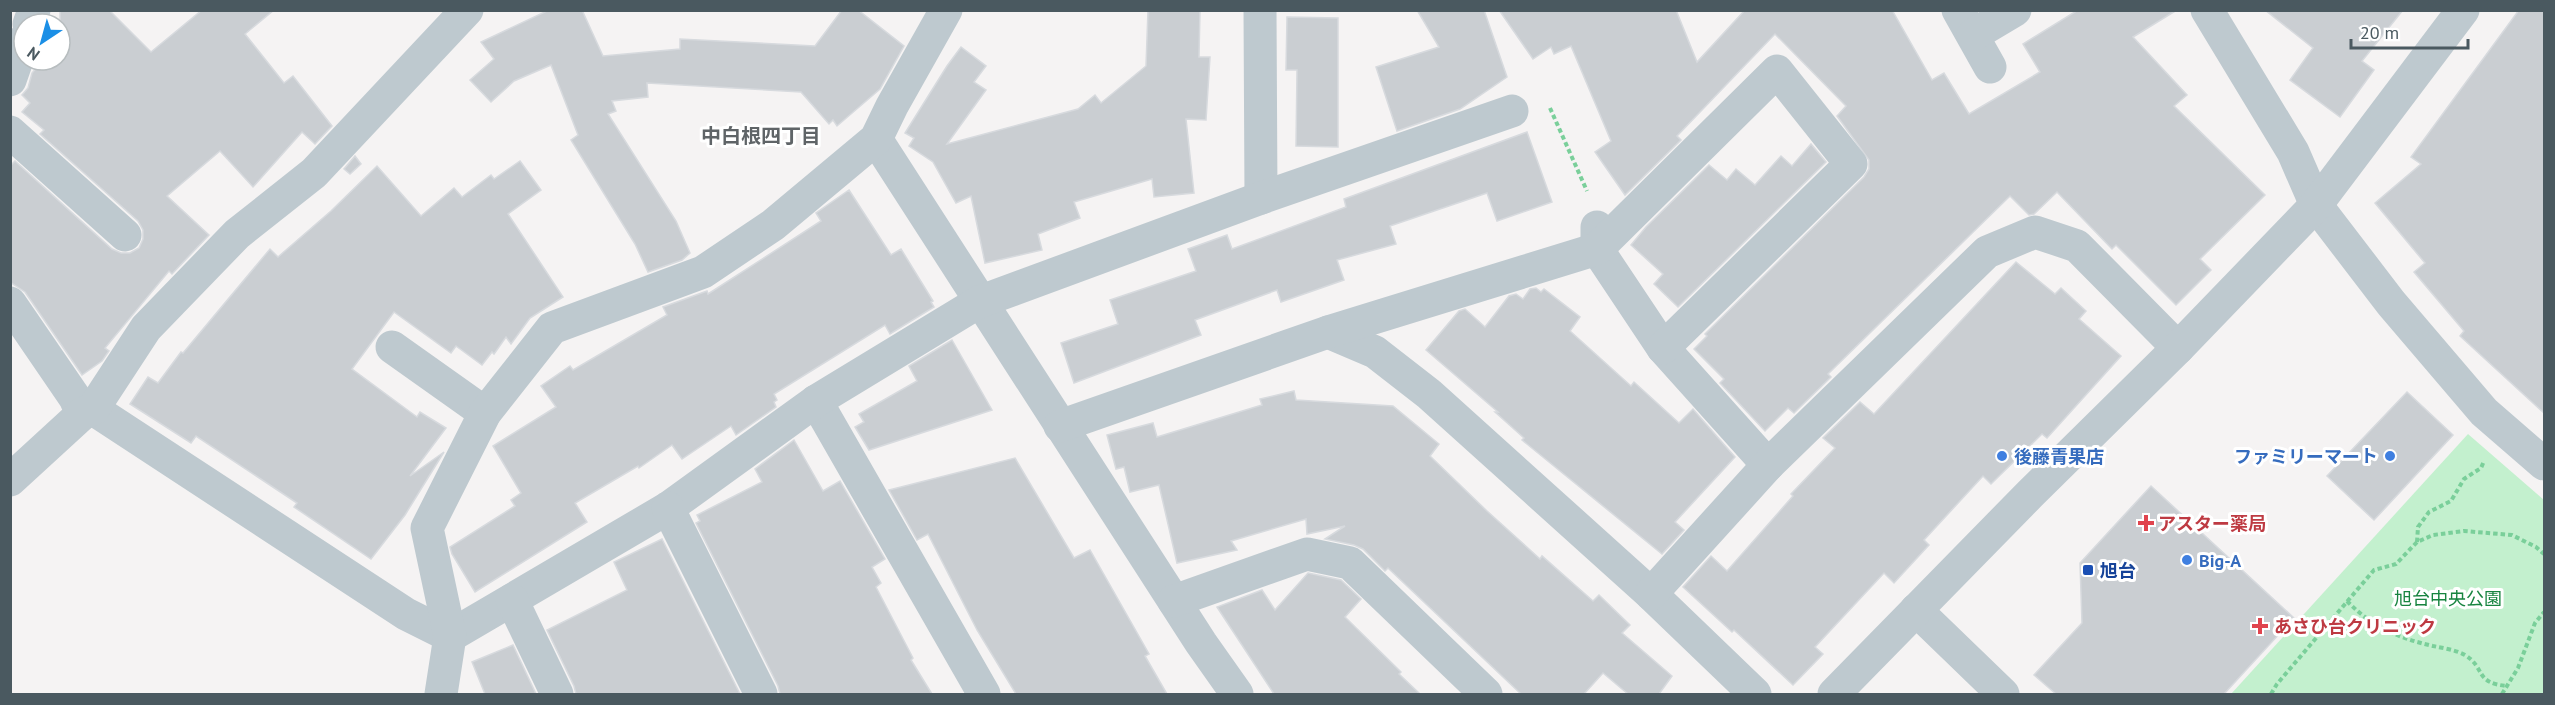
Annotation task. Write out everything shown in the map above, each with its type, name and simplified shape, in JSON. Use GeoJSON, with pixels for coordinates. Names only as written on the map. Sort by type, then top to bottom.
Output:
{"type":"FeatureCollection","features":[{"type":"Feature","properties":{"kind":"street"},"geometry":{"type":"LineString","coordinates":[[10,480],[88,412],[146,328],[237,234],[314,173],[467,10]]}},
{"type":"Feature","properties":{"kind":"street"},"geometry":{"type":"LineString","coordinates":[[441,694],[450,636],[427,528],[485,413],[552,328],[703,272],[773,225],[876,139],[946,10]]}},
{"type":"Feature","properties":{"kind":"street"},"geometry":{"type":"LineString","coordinates":[[1260,10],[1261,198]]}},
{"type":"Feature","properties":{"kind":"street"},"geometry":{"type":"LineString","coordinates":[[1990,67],[1965,23],[2015,10]]}},
{"type":"Feature","properties":{"kind":"street"},"geometry":{"type":"LineString","coordinates":[[2207,10],[2293,152],[2316,205],[2391,303],[2484,412],[2544,464]]}},
{"type":"Feature","properties":{"kind":"street"},"geometry":{"type":"LineString","coordinates":[[1834,694],[2178,348],[2316,205],[2463,10]]}},
{"type":"Feature","properties":{"kind":"street"},"geometry":{"type":"LineString","coordinates":[[1060,426],[1328,332],[1597,233],[1777,71],[1851,164],[1663,348]]}},
{"type":"Feature","properties":{"kind":"street"},"geometry":{"type":"LineString","coordinates":[[450,636],[668,508],[816,401],[979,302],[1261,198],[1512,111]]}},
{"type":"Feature","properties":{"kind":"street"},"geometry":{"type":"LineString","coordinates":[[10,132],[125,235]]}},
{"type":"Feature","properties":{"kind":"street"},"geometry":{"type":"LineString","coordinates":[[876,139],[979,302],[1237,694]]}},
{"type":"Feature","properties":{"kind":"street"},"geometry":{"type":"LineString","coordinates":[[1651,594],[1768,465],[1987,252],[2035,232],[2077,246],[2178,348]]}},
{"type":"Feature","properties":{"kind":"street"},"geometry":{"type":"LineString","coordinates":[[1597,233],[1663,348],[1768,465]]}},
{"type":"Feature","properties":{"kind":"street"},"geometry":{"type":"LineString","coordinates":[[10,303],[75,398],[88,412],[406,614],[450,636]]}},
{"type":"Feature","properties":{"kind":"street"},"geometry":{"type":"LineString","coordinates":[[1328,332],[1375,352],[1429,394],[1651,594],[1755,694]]}},
{"type":"Feature","properties":{"kind":"street"},"geometry":{"type":"LineString","coordinates":[[392,347],[485,413]]}},
{"type":"Feature","properties":{"kind":"street"},"geometry":{"type":"LineString","coordinates":[[816,401],[984,694]]}},
{"type":"Feature","properties":{"kind":"street"},"geometry":{"type":"LineString","coordinates":[[668,508],[761,694]]}},
{"type":"Feature","properties":{"kind":"street"},"geometry":{"type":"LineString","coordinates":[[1174,601],[1307,554],[1350,563],[1486,694]]}},
{"type":"Feature","properties":{"kind":"street"},"geometry":{"type":"LineString","coordinates":[[512,600],[556,694]]}},
{"type":"Feature","properties":{"kind":"street"},"geometry":{"type":"LineString","coordinates":[[1916,610],[2003,694]]}},
{"type":"Feature","properties":{"kind":"path"},"geometry":{"type":"LineString","coordinates":[[1512,111],[1549,105],[1571,151],[1597,233]]}},
{"type":"Feature","properties":{"kind":"path"},"geometry":{"type":"LineString","coordinates":[[2417,542],[2418,527],[2429,512],[2451,501],[2464,479],[2481,468],[2484,459]]}},
{"type":"Feature","properties":{"kind":"path"},"geometry":{"type":"LineString","coordinates":[[2271,694],[2374,570],[2396,564],[2417,542],[2433,535],[2464,531],[2512,535],[2536,547],[2544,554]]}},
{"type":"Feature","properties":{"kind":"path"},"geometry":{"type":"LineString","coordinates":[[2347,601],[2362,616],[2399,638],[2463,653],[2475,663],[2481,675],[2491,684],[2507,686]]}},
{"type":"Feature","properties":{"kind":"path"},"geometry":{"type":"LineString","coordinates":[[2502,694],[2518,668],[2535,623],[2544,612]]}},
{"type":"Feature","properties":{"kind":"green space","name":"旭台中央公園"},"geometry":{"type":"Polygon","coordinates":[[[2468,434],[2544,500],[2544,694],[2231,694],[2468,434]]]}},
{"type":"Feature","properties":{"kind":"building"},"geometry":{"type":"Polygon","coordinates":[[[60,10],[109,10],[151,52],[202,10],[274,10],[245,34],[284,83],[293,76],[332,126],[315,144],[302,132],[253,187],[220,151],[167,196],[209,235],[172,274],[169,271],[105,348],[109,351],[102,361],[82,375],[25,292],[10,282],[10,166],[15,161],[112,249],[121,253],[130,253],[139,248],[143,239],[143,230],[138,221],[40,134],[44,130],[22,112],[30,103],[22,95],[28,88],[33,72],[72,72],[72,12],[60,12],[60,10]]]}},
{"type":"Feature","properties":{"kind":"building"},"geometry":{"type":"Polygon","coordinates":[[[549,10],[582,10],[603,56],[680,49],[680,39],[815,46],[842,10],[858,10],[904,46],[880,89],[837,126],[833,120],[829,124],[801,92],[647,83],[648,97],[612,101],[616,111],[608,114],[676,221],[690,253],[682,260],[648,272],[635,244],[571,140],[578,135],[551,65],[514,81],[491,102],[470,80],[494,59],[481,42],[549,10]]]}},
{"type":"Feature","properties":{"kind":"building"},"geometry":{"type":"Polygon","coordinates":[[[1148,10],[1200,10],[1199,57],[1210,57],[1206,120],[1186,119],[1194,193],[1154,197],[1152,179],[1074,202],[1080,218],[1038,234],[1042,250],[985,263],[971,196],[956,203],[933,162],[909,146],[914,138],[905,133],[947,66],[961,47],[986,66],[974,82],[986,90],[947,144],[1078,109],[1095,95],[1101,103],[1146,66],[1148,10]]]}},
{"type":"Feature","properties":{"kind":"building"},"geometry":{"type":"Polygon","coordinates":[[[1417,10],[1484,10],[1507,77],[1460,109],[1397,131],[1376,67],[1439,47],[1417,10]]]}},
{"type":"Feature","properties":{"kind":"building"},"geometry":{"type":"Polygon","coordinates":[[[1499,10],[1676,10],[1697,62],[1745,10],[1892,10],[1932,80],[1944,73],[1969,114],[2040,72],[2023,44],[2078,10],[2177,10],[2133,37],[2187,95],[2174,106],[2265,195],[2200,259],[2211,270],[2176,305],[2116,245],[2112,249],[2057,192],[2034,214],[2029,215],[2010,196],[1828,374],[1831,377],[1794,413],[1788,408],[1765,431],[1720,383],[1724,379],[1694,349],[1707,336],[1705,334],[1864,177],[1869,169],[1869,160],[1837,116],[1846,106],[1775,34],[1677,136],[1681,140],[1625,195],[1595,152],[1611,141],[1571,46],[1554,54],[1551,47],[1533,59],[1499,10]]]}},
{"type":"Feature","properties":{"kind":"building"},"geometry":{"type":"Polygon","coordinates":[[[2265,10],[2403,10],[2362,61],[2374,70],[2340,117],[2290,80],[2313,48],[2265,10]]]}},
{"type":"Feature","properties":{"kind":"building"},"geometry":{"type":"Polygon","coordinates":[[[2519,10],[2544,10],[2544,413],[2460,336],[2464,331],[2414,272],[2425,263],[2375,203],[2421,164],[2411,157],[2519,10]]]}},
{"type":"Feature","properties":{"kind":"building"},"geometry":{"type":"Polygon","coordinates":[[[1287,17],[1338,18],[1338,147],[1296,146],[1297,70],[1286,70],[1287,17]]]}},
{"type":"Feature","properties":{"kind":"building"},"geometry":{"type":"Polygon","coordinates":[[[1527,132],[1552,202],[1497,221],[1487,193],[1390,226],[1396,244],[1337,260],[1344,280],[1281,302],[1277,290],[1195,320],[1201,335],[1074,383],[1061,343],[1118,324],[1110,300],[1196,271],[1188,249],[1227,235],[1232,249],[1346,207],[1344,199],[1527,132]]]}},
{"type":"Feature","properties":{"kind":"building"},"geometry":{"type":"Polygon","coordinates":[[[1811,144],[1826,162],[1678,307],[1654,284],[1663,274],[1631,245],[1646,227],[1709,165],[1727,180],[1736,169],[1755,185],[1781,156],[1792,166],[1811,144]]]}},
{"type":"Feature","properties":{"kind":"building"},"geometry":{"type":"Polygon","coordinates":[[[355,156],[361,164],[350,174],[344,169],[355,156]]]}},
{"type":"Feature","properties":{"kind":"building"},"geometry":{"type":"Polygon","coordinates":[[[520,161],[541,190],[508,214],[563,297],[530,318],[511,344],[506,337],[494,354],[492,352],[482,365],[456,346],[451,353],[394,312],[352,369],[417,417],[420,412],[446,428],[410,476],[444,452],[405,515],[371,559],[294,507],[297,503],[196,436],[191,443],[130,404],[148,377],[158,383],[181,352],[183,353],[270,249],[278,257],[331,211],[377,166],[421,216],[454,188],[462,197],[491,175],[494,179],[520,161]]]}},
{"type":"Feature","properties":{"kind":"building"},"geometry":{"type":"Polygon","coordinates":[[[849,190],[891,255],[901,249],[933,301],[931,302],[934,307],[890,334],[885,325],[774,394],[777,400],[774,402],[776,407],[736,435],[731,426],[682,459],[672,445],[639,468],[638,466],[575,503],[587,522],[475,592],[450,547],[515,506],[511,500],[521,493],[493,446],[556,407],[541,386],[570,366],[573,370],[667,315],[663,307],[707,291],[708,294],[821,221],[816,213],[849,190]]]}},
{"type":"Feature","properties":{"kind":"building"},"geometry":{"type":"Polygon","coordinates":[[[2016,262],[2055,294],[2061,288],[2086,311],[2079,319],[2121,356],[2047,438],[2042,434],[1991,484],[1983,476],[1924,540],[1929,545],[1894,583],[1884,573],[1815,647],[1823,654],[1793,685],[1734,630],[1732,632],[1683,587],[1711,556],[1727,571],[1793,496],[1791,494],[1835,448],[1823,438],[1860,402],[1874,414],[2016,262]]]}},
{"type":"Feature","properties":{"kind":"building"},"geometry":{"type":"Polygon","coordinates":[[[1536,288],[1541,292],[1544,289],[1580,317],[1570,331],[1631,386],[1634,382],[1679,423],[1693,409],[1735,457],[1675,522],[1684,530],[1662,554],[1522,440],[1524,438],[1495,412],[1498,412],[1426,350],[1459,311],[1465,309],[1485,327],[1509,296],[1516,294],[1523,299],[1530,289],[1536,288]]]}},
{"type":"Feature","properties":{"kind":"building"},"geometry":{"type":"Polygon","coordinates":[[[952,340],[992,410],[869,450],[855,427],[864,422],[859,414],[917,381],[909,366],[952,340]]]}},
{"type":"Feature","properties":{"kind":"building"},"geometry":{"type":"Polygon","coordinates":[[[1294,391],[1296,400],[1393,406],[1439,444],[1430,456],[1487,511],[1540,559],[1542,556],[1593,601],[1599,595],[1630,625],[1622,633],[1672,676],[1659,694],[1628,694],[1603,673],[1584,694],[1521,694],[1388,568],[1385,571],[1363,549],[1325,539],[1345,526],[1307,534],[1306,519],[1231,541],[1237,550],[1177,563],[1159,485],[1130,492],[1124,467],[1116,469],[1107,435],[1153,423],[1157,437],[1262,405],[1260,399],[1294,391]]]}},
{"type":"Feature","properties":{"kind":"building","name":"ファミリーマート"},"geometry":{"type":"Polygon","coordinates":[[[2407,392],[2453,435],[2374,520],[2327,476],[2407,392]]]}},
{"type":"Feature","properties":{"kind":"building"},"geometry":{"type":"Polygon","coordinates":[[[794,440],[823,491],[840,481],[885,559],[872,567],[881,583],[876,587],[913,658],[911,660],[932,694],[780,694],[696,523],[700,521],[697,515],[762,482],[755,469],[794,440]]]}},
{"type":"Feature","properties":{"kind":"building"},"geometry":{"type":"Polygon","coordinates":[[[1015,458],[1074,558],[1090,550],[1149,654],[1145,656],[1167,694],[1016,694],[977,630],[928,534],[917,540],[889,490],[1015,458]]]}},
{"type":"Feature","properties":{"kind":"building"},"geometry":{"type":"Polygon","coordinates":[[[2151,486],[2294,618],[2224,694],[2056,694],[2034,675],[2082,623],[2080,563],[2151,486]]]}},
{"type":"Feature","properties":{"kind":"building"},"geometry":{"type":"Polygon","coordinates":[[[662,539],[740,694],[576,694],[547,630],[627,590],[614,562],[662,539]]]}},
{"type":"Feature","properties":{"kind":"building"},"geometry":{"type":"Polygon","coordinates":[[[1308,573],[1341,580],[1361,599],[1345,617],[1420,694],[1274,694],[1217,607],[1262,590],[1275,610],[1308,573]]]}},
{"type":"Feature","properties":{"kind":"building"},"geometry":{"type":"Polygon","coordinates":[[[513,645],[536,694],[485,694],[472,662],[513,645]]]}},
{"type":"Feature","properties":{"kind":"place","name":"後藤青果店"},"geometry":{"type":"Point","coordinates":[2002,456]}},
{"type":"Feature","properties":{"kind":"place","name":"ファミリーマート"},"geometry":{"type":"Point","coordinates":[2390,456]}},
{"type":"Feature","properties":{"kind":"place","name":"アスター薬局"},"geometry":{"type":"Point","coordinates":[2146,523]}},
{"type":"Feature","properties":{"kind":"place","name":"Big-A"},"geometry":{"type":"Point","coordinates":[2187,560]}},
{"type":"Feature","properties":{"kind":"place","name":"旭台"},"geometry":{"type":"Point","coordinates":[2088,570]}},
{"type":"Feature","properties":{"kind":"place","name":"あさひ台クリニック"},"geometry":{"type":"Point","coordinates":[2260,626]}},
{"type":"Feature","properties":{"kind":"district","name":"中白根四丁目"},"geometry":{"type":"Point","coordinates":[761,136]}}]}
